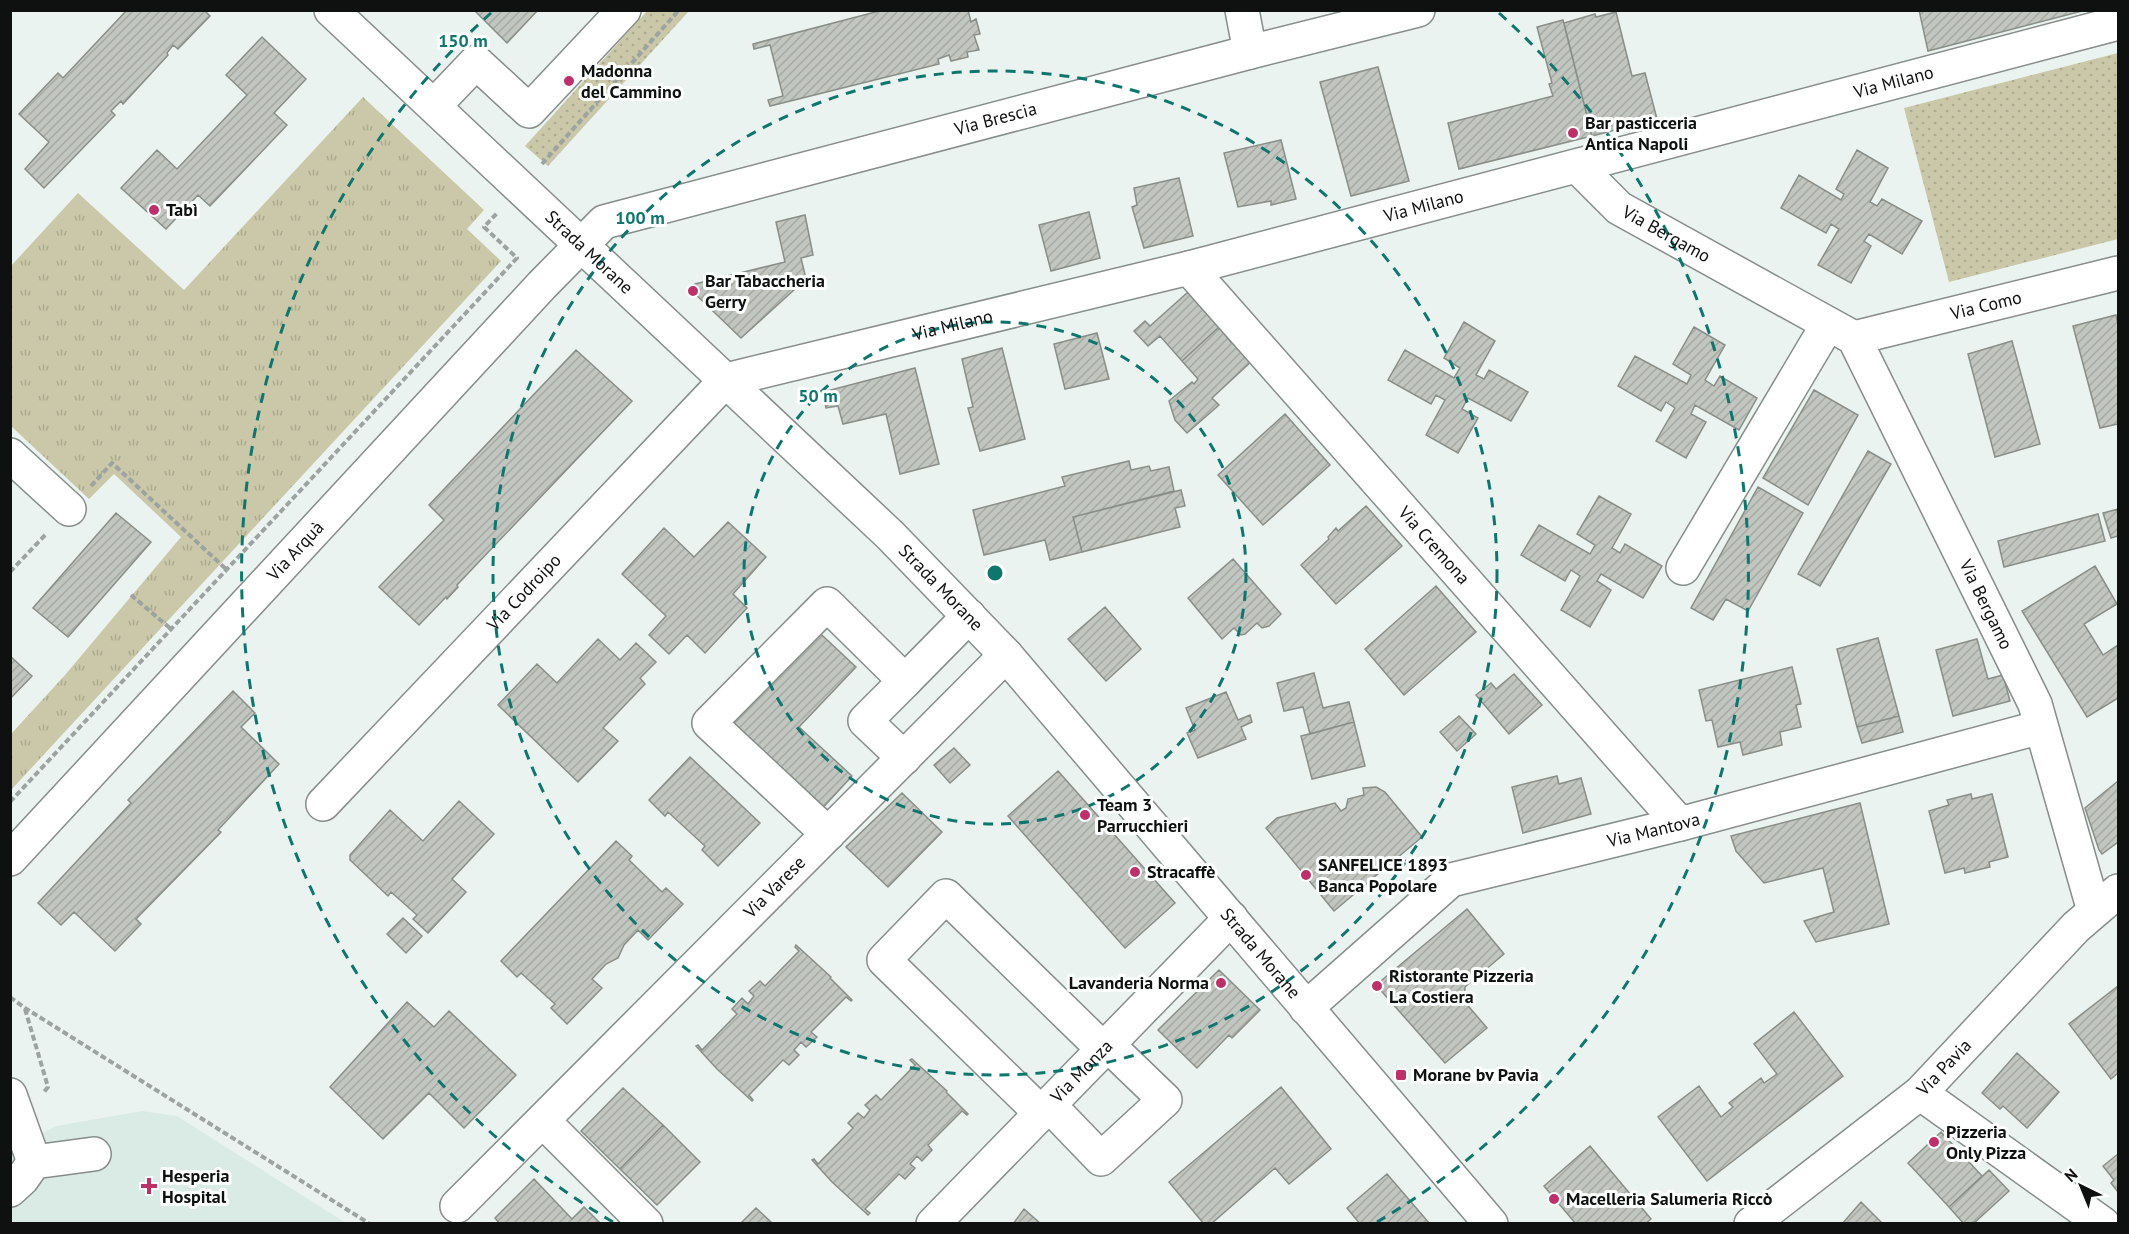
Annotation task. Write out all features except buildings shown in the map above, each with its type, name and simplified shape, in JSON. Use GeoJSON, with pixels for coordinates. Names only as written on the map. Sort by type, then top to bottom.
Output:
{"type":"FeatureCollection","features":[{"type":"Feature","properties":{"kind":"street","name":"Strada Morane"},"geometry":{"type":"LineString","coordinates":[[331,10],[890,535],[969,616],[1006,655],[1491,1224]]}},
{"type":"Feature","properties":{"kind":"street"},"geometry":{"type":"LineString","coordinates":[[434,106],[476,62],[528,111],[624,10]]}},
{"type":"Feature","properties":{"kind":"street"},"geometry":{"type":"LineString","coordinates":[[1242,10],[1250,52]]}},
{"type":"Feature","properties":{"kind":"street","name":"Via Brescia"},"geometry":{"type":"LineString","coordinates":[[582,244],[604,222],[1418,10]]}},
{"type":"Feature","properties":{"kind":"street","name":"Via Milano"},"geometry":{"type":"LineString","coordinates":[[726,380],[1189,268],[2118,23]]}},
{"type":"Feature","properties":{"kind":"street","name":"Via Bergamo"},"geometry":{"type":"LineString","coordinates":[[1578,166],[1619,208],[1841,331],[2035,704],[2041,727],[2106,901]]}},
{"type":"Feature","properties":{"kind":"street","name":"Via Arquà"},"geometry":{"type":"LineString","coordinates":[[10,859],[582,244]]}},
{"type":"Feature","properties":{"kind":"street","name":"Via Cremona"},"geometry":{"type":"LineString","coordinates":[[1189,268],[1680,824]]}},
{"type":"Feature","properties":{"kind":"street","name":"Via Como"},"geometry":{"type":"LineString","coordinates":[[1841,331],[2118,273]]}},
{"type":"Feature","properties":{"kind":"street"},"geometry":{"type":"LineString","coordinates":[[1683,568],[1841,331]]}},
{"type":"Feature","properties":{"kind":"street","name":"Via Codroipo"},"geometry":{"type":"LineString","coordinates":[[323,804],[726,380]]}},
{"type":"Feature","properties":{"kind":"street"},"geometry":{"type":"LineString","coordinates":[[10,455],[69,509]]}},
{"type":"Feature","properties":{"kind":"street"},"geometry":{"type":"LineString","coordinates":[[828,834],[710,723],[827,604],[905,681]]}},
{"type":"Feature","properties":{"kind":"street"},"geometry":{"type":"LineString","coordinates":[[904,758],[866,720],[969,616]]}},
{"type":"Feature","properties":{"kind":"street","name":"Via Varese"},"geometry":{"type":"LineString","coordinates":[[457,1206],[1006,655]]}},
{"type":"Feature","properties":{"kind":"street","name":"Via Mantova"},"geometry":{"type":"LineString","coordinates":[[1306,1008],[1451,880],[1680,824],[2041,727]]}},
{"type":"Feature","properties":{"kind":"street"},"geometry":{"type":"LineString","coordinates":[[946,896],[1105,1047],[1165,1100],[1101,1160],[884,960],[946,896]]}},
{"type":"Feature","properties":{"kind":"street","name":"Via Pavia"},"geometry":{"type":"LineString","coordinates":[[1751,1224],[1920,1093],[2076,927],[2106,901]]}},
{"type":"Feature","properties":{"kind":"street","name":"Via Monza"},"geometry":{"type":"LineString","coordinates":[[933,1224],[1231,918]]}},
{"type":"Feature","properties":{"kind":"street"},"geometry":{"type":"LineString","coordinates":[[1920,1093],[2103,1224]]}},
{"type":"Feature","properties":{"kind":"street"},"geometry":{"type":"LineString","coordinates":[[10,1095],[34,1162]]}},
{"type":"Feature","properties":{"kind":"street"},"geometry":{"type":"LineString","coordinates":[[543,1121],[646,1224]]}},
{"type":"Feature","properties":{"kind":"street"},"geometry":{"type":"LineString","coordinates":[[10,1190],[22,1179],[34,1162],[94,1154]]}},
{"type":"Feature","properties":{"kind":"path"},"geometry":{"type":"LineString","coordinates":[[10,802],[517,258],[483,227],[680,10]]}},
{"type":"Feature","properties":{"kind":"path"},"geometry":{"type":"LineString","coordinates":[[10,572],[112,463],[227,570]]}},
{"type":"Feature","properties":{"kind":"path"},"geometry":{"type":"LineString","coordinates":[[131,595],[171,629]]}},
{"type":"Feature","properties":{"kind":"path"},"geometry":{"type":"LineString","coordinates":[[10,997],[370,1224]]}},
{"type":"Feature","properties":{"kind":"shaded area","name":"Hesperia Hospital"},"geometry":{"type":"Polygon","coordinates":[[[142,1111],[177,1116],[346,1223],[11,1224],[11,1149],[56,1126],[142,1111]]]}},
{"type":"Feature","properties":{"kind":"green space"},"geometry":{"type":"Polygon","coordinates":[[[648,10],[689,11],[548,166],[525,146],[648,10]]]}},
{"type":"Feature","properties":{"kind":"green space"},"geometry":{"type":"Polygon","coordinates":[[[2118,53],[2118,239],[1949,282],[1904,108],[2118,53]]]}},
{"type":"Feature","properties":{"kind":"green space"},"geometry":{"type":"Polygon","coordinates":[[[363,97],[484,210],[467,229],[501,261],[11,790],[11,734],[65,675],[181,537],[114,474],[89,499],[11,426],[11,266],[78,193],[184,290],[363,97]]]}},
{"type":"Feature","properties":{"kind":"place","name":"Madonna del Cammino"},"geometry":{"type":"Point","coordinates":[569,81]}},
{"type":"Feature","properties":{"kind":"place","name":"Bar pasticceria Antica Napoli"},"geometry":{"type":"Point","coordinates":[1573,133]}},
{"type":"Feature","properties":{"kind":"place","name":"Tabì"},"geometry":{"type":"Point","coordinates":[154,210]}},
{"type":"Feature","properties":{"kind":"place","name":"Bar Tabaccheria Gerry"},"geometry":{"type":"Point","coordinates":[693,291]}},
{"type":"Feature","properties":{"kind":"place","name":"Team 3 Parrucchieri"},"geometry":{"type":"Point","coordinates":[1085,815]}},
{"type":"Feature","properties":{"kind":"place","name":"Stracaffè"},"geometry":{"type":"Point","coordinates":[1135,872]}},
{"type":"Feature","properties":{"kind":"place","name":"SANFELICE 1893 Banca Popolare"},"geometry":{"type":"Point","coordinates":[1306,875]}},
{"type":"Feature","properties":{"kind":"place","name":"Lavanderia Norma"},"geometry":{"type":"Point","coordinates":[1221,983]}},
{"type":"Feature","properties":{"kind":"place","name":"Ristorante Pizzeria La Costiera"},"geometry":{"type":"Point","coordinates":[1377,986]}},
{"type":"Feature","properties":{"kind":"place","name":"Morane bv Pavia"},"geometry":{"type":"Point","coordinates":[1401,1075]}},
{"type":"Feature","properties":{"kind":"place","name":"Pizzeria Only Pizza"},"geometry":{"type":"Point","coordinates":[1934,1142]}},
{"type":"Feature","properties":{"kind":"place","name":"Hesperia Hospital"},"geometry":{"type":"Point","coordinates":[149,1186]}},
{"type":"Feature","properties":{"kind":"place","name":"Macelleria Salumeria Riccò"},"geometry":{"type":"Point","coordinates":[1554,1199]}}]}
